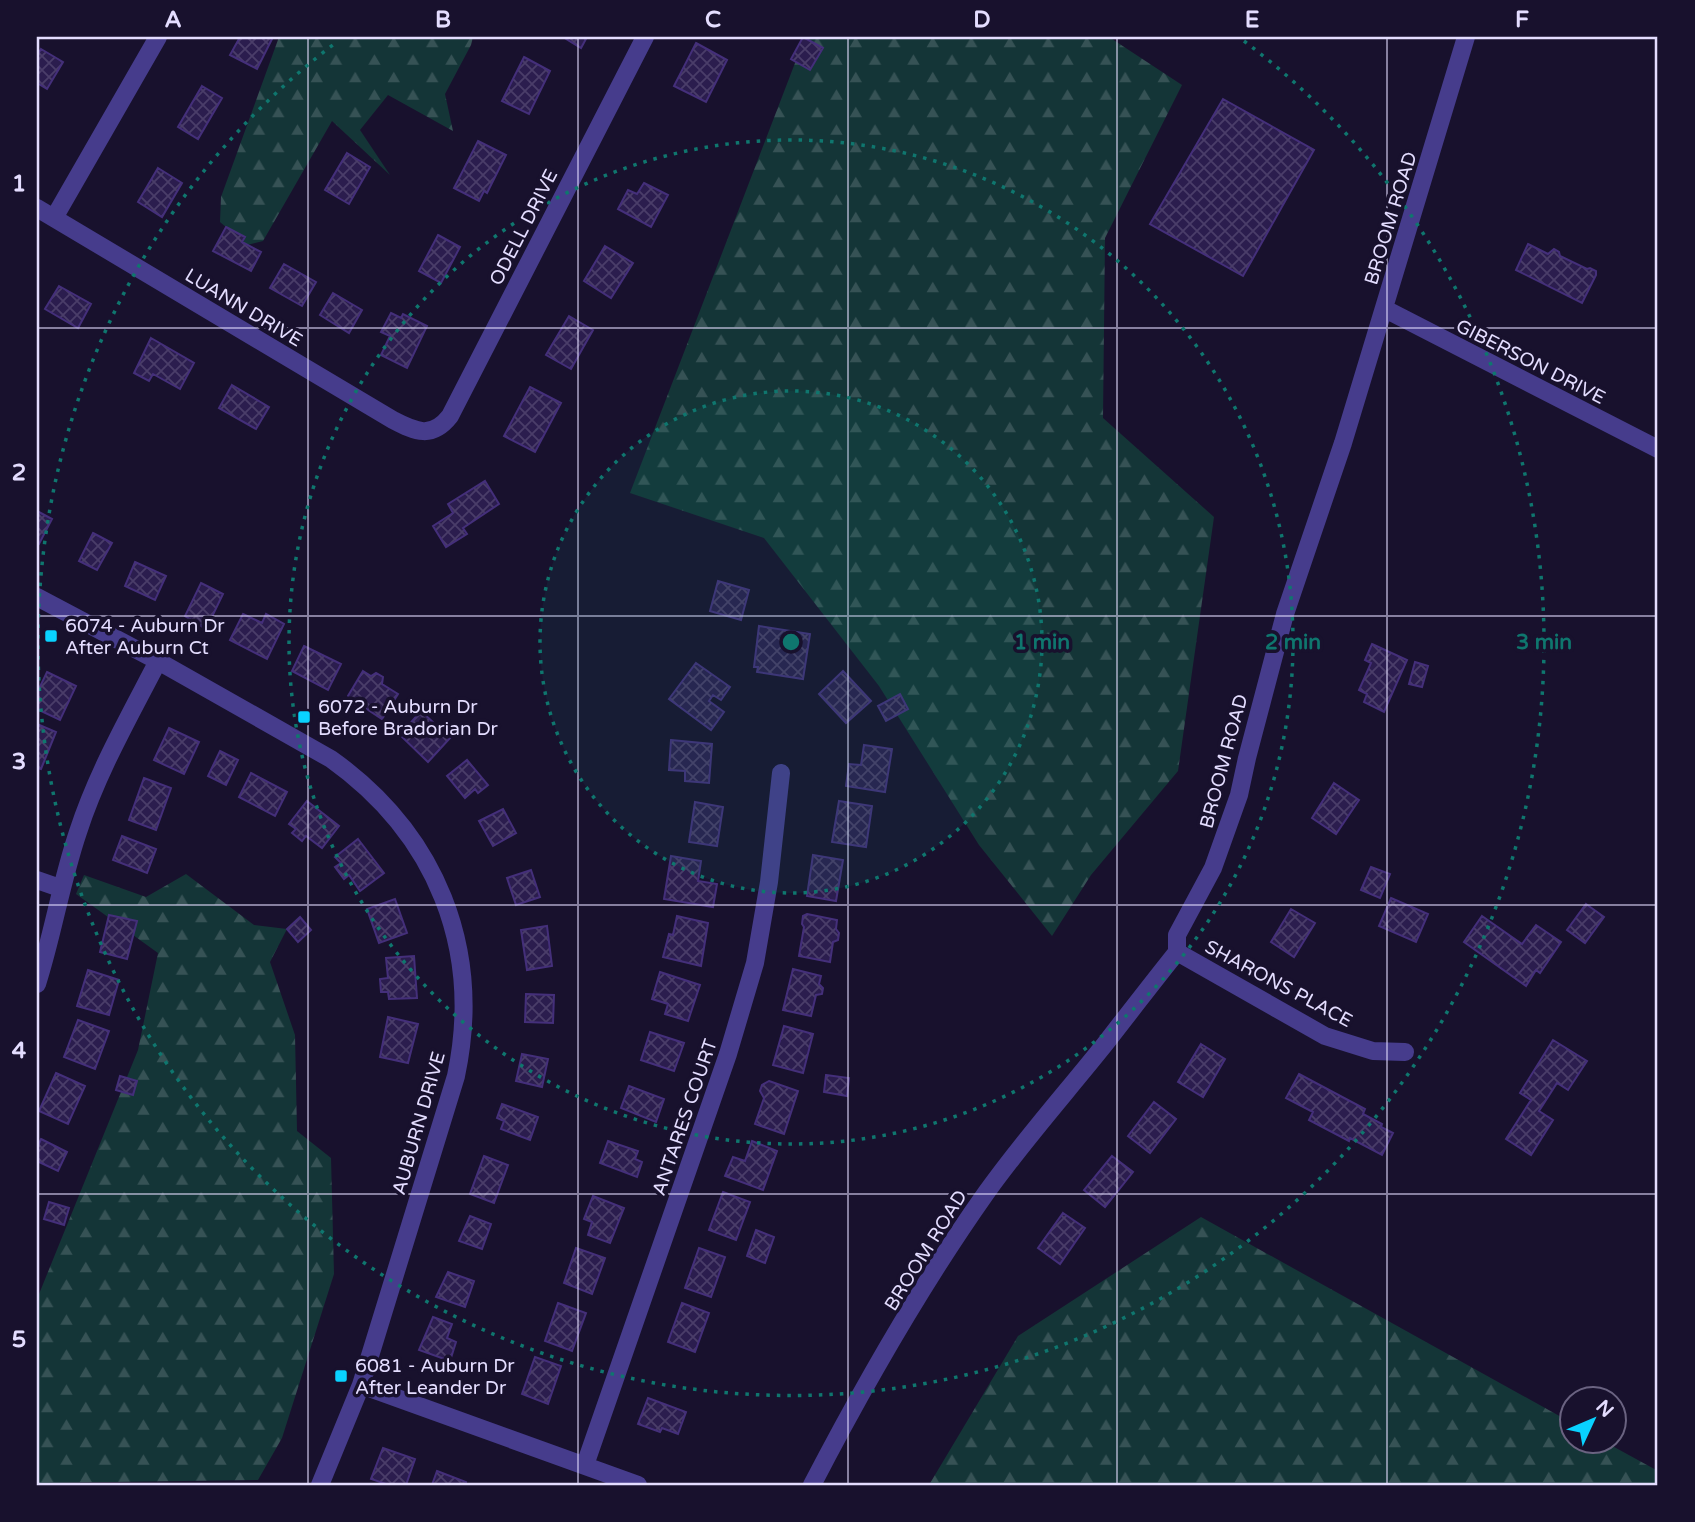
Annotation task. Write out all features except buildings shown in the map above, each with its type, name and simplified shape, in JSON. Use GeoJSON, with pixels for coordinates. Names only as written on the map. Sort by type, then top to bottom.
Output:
{"type":"FeatureCollection","features":[{"type":"Feature","properties":{"kind":"street"},"geometry":{"type":"LineString","coordinates":[[54,218],[158,37]]}},
{"type":"Feature","properties":{"kind":"street","name":"ODELL DRIVE"},"geometry":{"type":"LineString","coordinates":[[432,431],[444,424],[450,416],[645,37]]}},
{"type":"Feature","properties":{"kind":"street","name":"BROOM ROAD"},"geometry":{"type":"LineString","coordinates":[[812,1485],[860,1395],[986,1193],[1177,952],[1177,935],[1213,868],[1235,808],[1285,614],[1343,443],[1466,37]]}},
{"type":"Feature","properties":{"kind":"street","name":"LUANN DRIVE"},"geometry":{"type":"LineString","coordinates":[[37,208],[393,420],[409,428],[432,431]]}},
{"type":"Feature","properties":{"kind":"street","name":"GIBERSON DRIVE"},"geometry":{"type":"LineString","coordinates":[[1385,309],[1658,449]]}},
{"type":"Feature","properties":{"kind":"street","name":"AUBURN DRIVE"},"geometry":{"type":"LineString","coordinates":[[37,597],[331,758],[368,787],[390,809],[418,847],[436,880],[455,932],[464,994],[461,1056],[361,1385],[320,1485]]}},
{"type":"Feature","properties":{"kind":"street"},"geometry":{"type":"LineString","coordinates":[[37,984],[60,888],[79,829],[108,759],[158,661]]}},
{"type":"Feature","properties":{"kind":"street","name":"ANTARES COURT"},"geometry":{"type":"LineString","coordinates":[[585,1465],[729,1054],[755,963],[769,882],[781,773]]}},
{"type":"Feature","properties":{"kind":"street"},"geometry":{"type":"LineString","coordinates":[[37,880],[60,888]]}},
{"type":"Feature","properties":{"kind":"street","name":"SHARONS PLACE"},"geometry":{"type":"LineString","coordinates":[[1177,952],[1325,1036],[1373,1051],[1405,1052]]}},
{"type":"Feature","properties":{"kind":"street"},"geometry":{"type":"LineString","coordinates":[[361,1385],[638,1485]]}},
{"type":"Feature","properties":{"kind":"green space"},"geometry":{"type":"Polygon","coordinates":[[[279,37],[473,37],[445,94],[453,131],[388,95],[360,130],[390,175],[332,121],[263,241],[247,245],[220,222],[221,197],[279,37]]]}},
{"type":"Feature","properties":{"kind":"green space"},"geometry":{"type":"Polygon","coordinates":[[[805,37],[1109,37],[1182,85],[1105,238],[1103,418],[1214,517],[1178,771],[1091,875],[1052,936],[979,845],[879,686],[764,538],[630,493],[805,37]]]}},
{"type":"Feature","properties":{"kind":"green space"},"geometry":{"type":"Polygon","coordinates":[[[186,874],[254,925],[287,929],[270,962],[295,1035],[297,1131],[331,1158],[334,1274],[282,1438],[258,1480],[37,1483],[37,1299],[138,1050],[158,953],[76,894],[84,875],[146,897],[186,874]]]}},
{"type":"Feature","properties":{"kind":"green space"},"geometry":{"type":"Polygon","coordinates":[[[1201,1217],[1558,1415],[1558,1456],[1628,1455],[1658,1471],[1658,1485],[929,1485],[1018,1336],[1201,1217]]]}},
{"type":"Feature","properties":{"kind":"place","name":"6074 - Auburn Dr After Auburn Ct"},"geometry":{"type":"Point","coordinates":[51,636]}},
{"type":"Feature","properties":{"kind":"place","name":"6072 - Auburn Dr Before Bradorian Dr"},"geometry":{"type":"Point","coordinates":[304,717]}},
{"type":"Feature","properties":{"kind":"place","name":"6081 - Auburn Dr After Leander Dr"},"geometry":{"type":"Point","coordinates":[341,1376]}}]}
